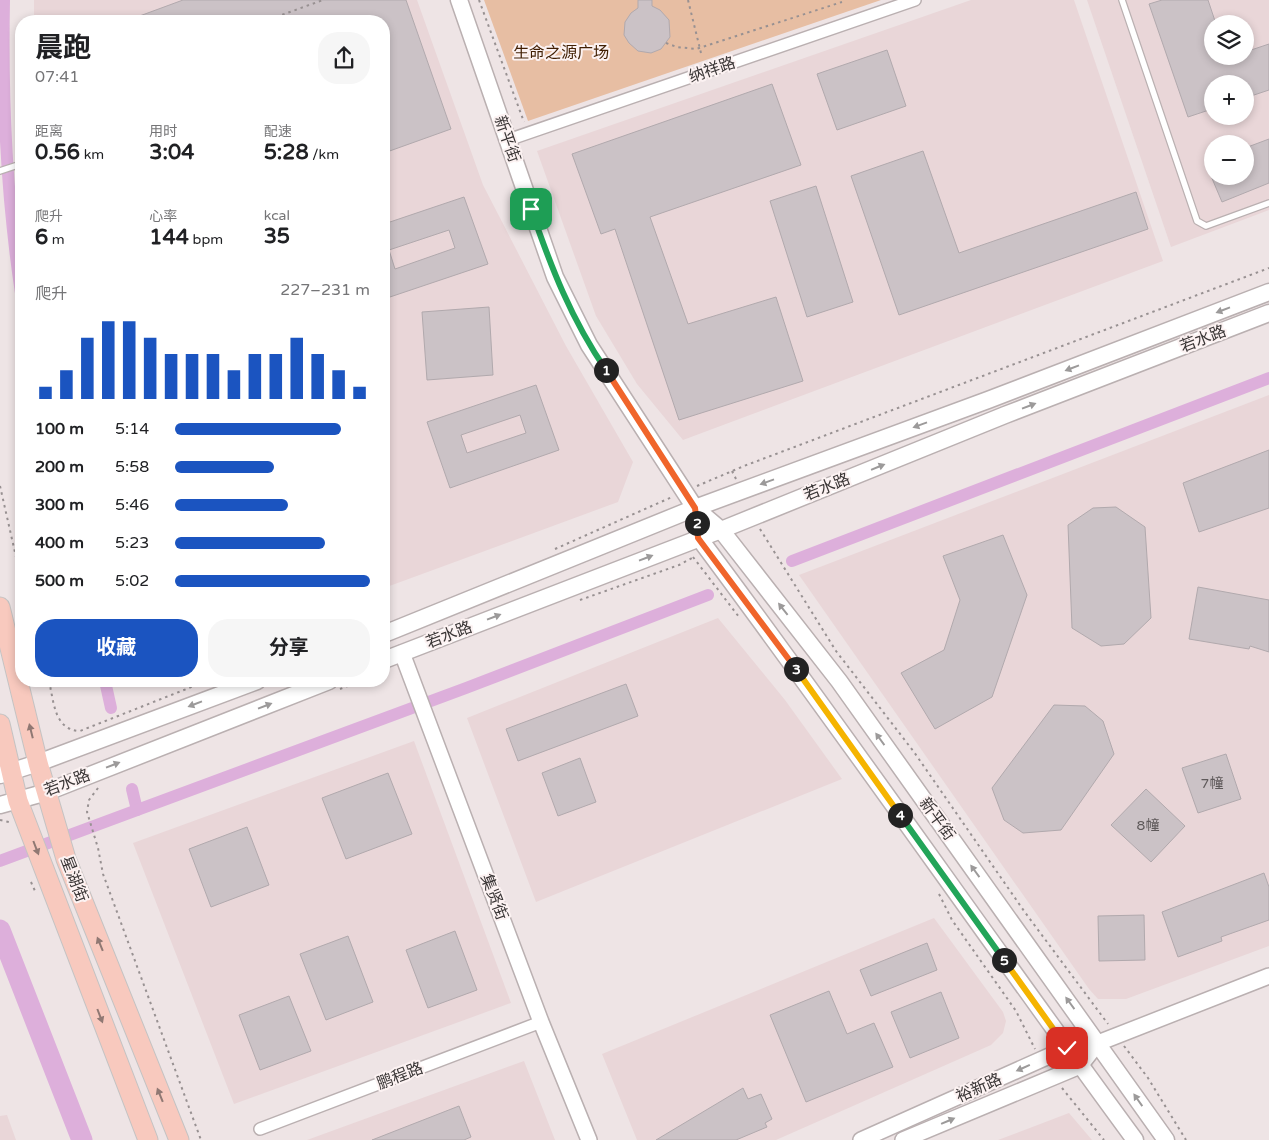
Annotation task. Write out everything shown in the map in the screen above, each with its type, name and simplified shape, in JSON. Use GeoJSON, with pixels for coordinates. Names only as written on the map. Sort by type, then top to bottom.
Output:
{"type":"FeatureCollection","features":[{"type":"Feature","properties":{"kind":"main road","name":"新平街"},"geometry":{"type":"LineString","coordinates":[[459,0],[555,277],[588,345],[695,508],[721,530],[839,681],[1166,1140]]}},
{"type":"Feature","properties":{"kind":"main road","name":"若水路"},"geometry":{"type":"LineString","coordinates":[[390,632],[695,508],[988,400],[1269,292]]}},
{"type":"Feature","properties":{"kind":"main road","name":"若水路"},"geometry":{"type":"LineString","coordinates":[[390,658],[721,530],[1005,415],[1269,313]]}},
{"type":"Feature","properties":{"kind":"main road","name":"新平街"},"geometry":{"type":"LineString","coordinates":[[695,508],[691,541],[805,680],[1067,1048],[1135,1140]]}},
{"type":"Feature","properties":{"kind":"main road","name":"星湖街"},"geometry":{"type":"LineString","coordinates":[[0,607],[15,669]]}},
{"type":"Feature","properties":{"kind":"main road","name":"星湖街"},"geometry":{"type":"LineString","coordinates":[[19,687],[38,763],[66,859],[179,1140]]}},
{"type":"Feature","properties":{"kind":"main road","name":"若水路"},"geometry":{"type":"LineString","coordinates":[[6,773],[38,763],[241,687]]}},
{"type":"Feature","properties":{"kind":"main road","name":"若水路"},"geometry":{"type":"LineString","coordinates":[[0,805],[47,792],[315,687]]}},
{"type":"Feature","properties":{"kind":"main road","name":"星湖街"},"geometry":{"type":"LineString","coordinates":[[0,724],[6,773],[46,872],[148,1140]]}},
{"type":"Feature","properties":{"kind":"main road","name":"裕新路"},"geometry":{"type":"LineString","coordinates":[[1067,1048],[1098,1043]]}},
{"type":"Feature","properties":{"kind":"street","name":"纳祥路"},"geometry":{"type":"LineString","coordinates":[[508,140],[915,0]]}},
{"type":"Feature","properties":{"kind":"street","name":"集贤街"},"geometry":{"type":"LineString","coordinates":[[402,653],[541,1022],[589,1140]]}},
{"type":"Feature","properties":{"kind":"street","name":"裕新路"},"geometry":{"type":"LineString","coordinates":[[902,1140],[1080,1066],[1098,1043],[1269,976]]}},
{"type":"Feature","properties":{"kind":"street","name":"鹏程路"},"geometry":{"type":"LineString","coordinates":[[260,1129],[541,1022]]}},
{"type":"Feature","properties":{"kind":"street","name":"裕新路"},"geometry":{"type":"LineString","coordinates":[[861,1140],[1067,1048]]}},
{"type":"Feature","properties":{"kind":"lane"},"geometry":{"type":"LineString","coordinates":[[1122,0],[1197,221],[1206,226],[1269,203]]}},
{"type":"Feature","properties":{"kind":"lane"},"geometry":{"type":"LineString","coordinates":[[0,171],[15,166]]}},
{"type":"Feature","properties":{"kind":"path"},"geometry":{"type":"LineString","coordinates":[[279,15],[323,0]]}},
{"type":"Feature","properties":{"kind":"path"},"geometry":{"type":"LineString","coordinates":[[479,0],[528,133]]}},
{"type":"Feature","properties":{"kind":"path"},"geometry":{"type":"LineString","coordinates":[[688,0],[701,53]]}},
{"type":"Feature","properties":{"kind":"path"},"geometry":{"type":"LineString","coordinates":[[666,42],[686,49],[700,48],[842,2]]}},
{"type":"Feature","properties":{"kind":"path"},"geometry":{"type":"LineString","coordinates":[[744,466],[1269,268]]}},
{"type":"Feature","properties":{"kind":"path"},"geometry":{"type":"LineString","coordinates":[[0,486],[15,553]]}},
{"type":"Feature","properties":{"kind":"path"},"geometry":{"type":"LineString","coordinates":[[758,523],[836,651],[914,752],[1024,911],[1148,1078],[1186,1140]]}},
{"type":"Feature","properties":{"kind":"path"},"geometry":{"type":"LineString","coordinates":[[691,541],[739,617]]}},
{"type":"Feature","properties":{"kind":"path"},"geometry":{"type":"LineString","coordinates":[[51,687],[61,724],[71,731],[80,731],[191,687]]}},
{"type":"Feature","properties":{"kind":"path"},"geometry":{"type":"LineString","coordinates":[[103,784],[94,791],[89,800],[87,812],[98,848],[103,874],[201,1140]]}},
{"type":"Feature","properties":{"kind":"path"},"geometry":{"type":"LineString","coordinates":[[935,887],[952,920],[1016,1011],[1041,1060]]}},
{"type":"Feature","properties":{"kind":"path"},"geometry":{"type":"LineString","coordinates":[[1053,1077],[1104,1140]]}},
{"type":"Feature","properties":{"kind":"shaded area"},"geometry":{"type":"Polygon","coordinates":[[[34,0],[417,0],[483,185],[566,346],[633,462],[618,502],[390,586],[390,15],[34,15],[34,0]]]}},
{"type":"Feature","properties":{"kind":"shaded area"},"geometry":{"type":"Polygon","coordinates":[[[971,0],[1074,0],[1163,261],[683,440],[637,384],[596,316],[537,151],[971,0]]]}},
{"type":"Feature","properties":{"kind":"shaded area"},"geometry":{"type":"Polygon","coordinates":[[[1087,0],[1269,0],[1269,210],[1171,247],[1087,0]]]}},
{"type":"Feature","properties":{"kind":"shaded area"},"geometry":{"type":"Polygon","coordinates":[[[1269,395],[1269,946],[1126,999],[1098,999],[1089,989],[799,575],[1269,395]]]}},
{"type":"Feature","properties":{"kind":"shaded area"},"geometry":{"type":"Polygon","coordinates":[[[718,618],[785,700],[842,779],[536,902],[467,718],[718,618]]]}},
{"type":"Feature","properties":{"kind":"shaded area"},"geometry":{"type":"Polygon","coordinates":[[[414,741],[511,1003],[234,1104],[133,843],[414,741]]]}},
{"type":"Feature","properties":{"kind":"shaded area"},"geometry":{"type":"Polygon","coordinates":[[[934,918],[1003,1012],[1006,1021],[1003,1033],[991,1045],[776,1140],[637,1140],[602,1054],[934,918]]]}},
{"type":"Feature","properties":{"kind":"shaded area"},"geometry":{"type":"Polygon","coordinates":[[[524,1061],[555,1140],[307,1140],[524,1061]]]}},
{"type":"Feature","properties":{"kind":"shaded area"},"geometry":{"type":"Polygon","coordinates":[[[1069,1113],[1092,1140],[998,1140],[1069,1113]]]}},
{"type":"Feature","properties":{"kind":"shaded area"},"geometry":{"type":"Polygon","coordinates":[[[7,1115],[16,1140],[0,1140],[0,1116],[7,1115]]]}},
{"type":"Feature","properties":{"kind":"green space","name":"生命之源广场"},"geometry":{"type":"Polygon","coordinates":[[[484,0],[881,0],[528,121],[484,0]]]}},
{"type":"Feature","properties":{"kind":"building"},"geometry":{"type":"Polygon","coordinates":[[[183,0],[406,0],[451,129],[390,151],[390,15],[142,15],[183,0]]]}},
{"type":"Feature","properties":{"kind":"building"},"geometry":{"type":"Polygon","coordinates":[[[638,0],[652,0],[652,6],[660,10],[669,20],[670,37],[661,49],[651,53],[638,51],[629,43],[624,35],[625,22],[631,13],[638,8],[638,0]]]}},
{"type":"Feature","properties":{"kind":"building"},"geometry":{"type":"Polygon","coordinates":[[[1162,0],[1208,0],[1213,15],[1204,15],[1204,65],[1254,65],[1254,49],[1269,44],[1269,90],[1254,95],[1254,75],[1204,75],[1204,112],[1188,117],[1149,4],[1162,0]]]}},
{"type":"Feature","properties":{"kind":"building"},"geometry":{"type":"Polygon","coordinates":[[[887,50],[906,106],[837,130],[817,74],[887,50]]]}},
{"type":"Feature","properties":{"kind":"building"},"geometry":{"type":"Polygon","coordinates":[[[772,84],[801,165],[650,217],[688,324],[776,297],[803,381],[679,420],[615,229],[601,234],[572,154],[772,84]]]}},
{"type":"Feature","properties":{"kind":"building"},"geometry":{"type":"Polygon","coordinates":[[[1269,139],[1269,183],[1222,202],[1215,185],[1254,185],[1254,145],[1269,139]]]}},
{"type":"Feature","properties":{"kind":"building"},"geometry":{"type":"Polygon","coordinates":[[[923,151],[959,253],[1136,192],[1148,229],[899,315],[851,176],[923,151]]]}},
{"type":"Feature","properties":{"kind":"building"},"geometry":{"type":"Polygon","coordinates":[[[816,186],[853,302],[807,317],[770,201],[816,186]]]}},
{"type":"Feature","properties":{"kind":"building"},"geometry":{"type":"Polygon","coordinates":[[[464,197],[488,264],[390,297],[390,253],[395,269],[455,248],[449,230],[390,250],[390,222],[464,197]]]}},
{"type":"Feature","properties":{"kind":"building"},"geometry":{"type":"Polygon","coordinates":[[[489,307],[493,375],[427,380],[422,312],[489,307]]]}},
{"type":"Feature","properties":{"kind":"building"},"geometry":{"type":"Polygon","coordinates":[[[536,385],[559,450],[450,488],[427,422],[536,385]],[[520,415],[461,435],[467,453],[526,433],[520,415]]]}},
{"type":"Feature","properties":{"kind":"building"},"geometry":{"type":"Polygon","coordinates":[[[1269,450],[1269,508],[1199,532],[1183,483],[1269,450]]]}},
{"type":"Feature","properties":{"kind":"building"},"geometry":{"type":"Polygon","coordinates":[[[1116,507],[1145,527],[1151,618],[1124,644],[1101,646],[1072,628],[1068,525],[1093,508],[1116,507]]]}},
{"type":"Feature","properties":{"kind":"building"},"geometry":{"type":"Polygon","coordinates":[[[1003,535],[1027,595],[992,697],[935,729],[901,673],[944,650],[960,600],[943,556],[1003,535]]]}},
{"type":"Feature","properties":{"kind":"building"},"geometry":{"type":"Polygon","coordinates":[[[1198,587],[1269,600],[1269,652],[1250,646],[1249,649],[1189,639],[1198,587]]]}},
{"type":"Feature","properties":{"kind":"building"},"geometry":{"type":"Polygon","coordinates":[[[626,684],[638,716],[518,761],[506,729],[626,684]]]}},
{"type":"Feature","properties":{"kind":"building"},"geometry":{"type":"Polygon","coordinates":[[[1054,705],[1085,706],[1103,721],[1114,754],[1061,830],[1023,833],[1004,820],[992,788],[1054,705]]]}},
{"type":"Feature","properties":{"kind":"building"},"geometry":{"type":"Polygon","coordinates":[[[1226,754],[1241,799],[1198,813],[1182,768],[1226,754]]]}},
{"type":"Feature","properties":{"kind":"building"},"geometry":{"type":"Polygon","coordinates":[[[580,758],[596,802],[558,816],[542,773],[580,758]]]}},
{"type":"Feature","properties":{"kind":"building"},"geometry":{"type":"Polygon","coordinates":[[[388,773],[412,834],[346,859],[322,798],[388,773]]]}},
{"type":"Feature","properties":{"kind":"building"},"geometry":{"type":"Polygon","coordinates":[[[1146,789],[1185,826],[1151,862],[1111,825],[1146,789]]]}},
{"type":"Feature","properties":{"kind":"building"},"geometry":{"type":"Polygon","coordinates":[[[247,827],[269,885],[211,907],[189,849],[247,827]]]}},
{"type":"Feature","properties":{"kind":"building"},"geometry":{"type":"Polygon","coordinates":[[[1264,873],[1269,887],[1269,920],[1221,937],[1222,941],[1178,957],[1162,912],[1264,873]]]}},
{"type":"Feature","properties":{"kind":"building"},"geometry":{"type":"Polygon","coordinates":[[[1144,915],[1145,960],[1099,961],[1098,916],[1144,915]]]}},
{"type":"Feature","properties":{"kind":"building"},"geometry":{"type":"Polygon","coordinates":[[[455,931],[477,990],[428,1008],[406,950],[455,931]]]}},
{"type":"Feature","properties":{"kind":"building"},"geometry":{"type":"Polygon","coordinates":[[[348,936],[373,1002],[326,1020],[300,954],[348,936]]]}},
{"type":"Feature","properties":{"kind":"building"},"geometry":{"type":"Polygon","coordinates":[[[927,943],[937,970],[871,996],[860,970],[927,943]]]}},
{"type":"Feature","properties":{"kind":"building"},"geometry":{"type":"Polygon","coordinates":[[[829,991],[847,1034],[874,1023],[893,1067],[806,1102],[770,1015],[829,991]]]}},
{"type":"Feature","properties":{"kind":"building"},"geometry":{"type":"Polygon","coordinates":[[[941,992],[959,1038],[910,1058],[891,1012],[941,992]]]}},
{"type":"Feature","properties":{"kind":"building"},"geometry":{"type":"Polygon","coordinates":[[[289,996],[311,1051],[260,1070],[239,1015],[289,996]]]}},
{"type":"Feature","properties":{"kind":"building"},"geometry":{"type":"Polygon","coordinates":[[[743,1088],[748,1099],[761,1094],[772,1119],[765,1123],[767,1127],[736,1140],[656,1140],[743,1088]]]}},
{"type":"Feature","properties":{"kind":"building"},"geometry":{"type":"Polygon","coordinates":[[[459,1106],[471,1137],[464,1140],[372,1140],[459,1106]]]}},
{"type":"Feature","properties":{"kind":"waterway"},"geometry":{"type":"LineString","coordinates":[[4,0],[6,147],[15,247]]}},
{"type":"Feature","properties":{"kind":"waterway"},"geometry":{"type":"LineString","coordinates":[[792,561],[1269,378]]}},
{"type":"Feature","properties":{"kind":"waterway"},"geometry":{"type":"LineString","coordinates":[[0,861],[466,688],[708,595]]}},
{"type":"Feature","properties":{"kind":"waterway"},"geometry":{"type":"LineString","coordinates":[[106,687],[111,708]]}},
{"type":"Feature","properties":{"kind":"waterway"},"geometry":{"type":"LineString","coordinates":[[132,789],[137,810]]}},
{"type":"Feature","properties":{"kind":"waterway"},"geometry":{"type":"LineString","coordinates":[[0,930],[82,1140]]}},
{"type":"Feature","properties":{"kind":"route"},"geometry":{"type":"LineString","coordinates":[[531,209],[555,277],[588,345],[695,508],[698,538],[805,680],[1067,1048]]}}]}
